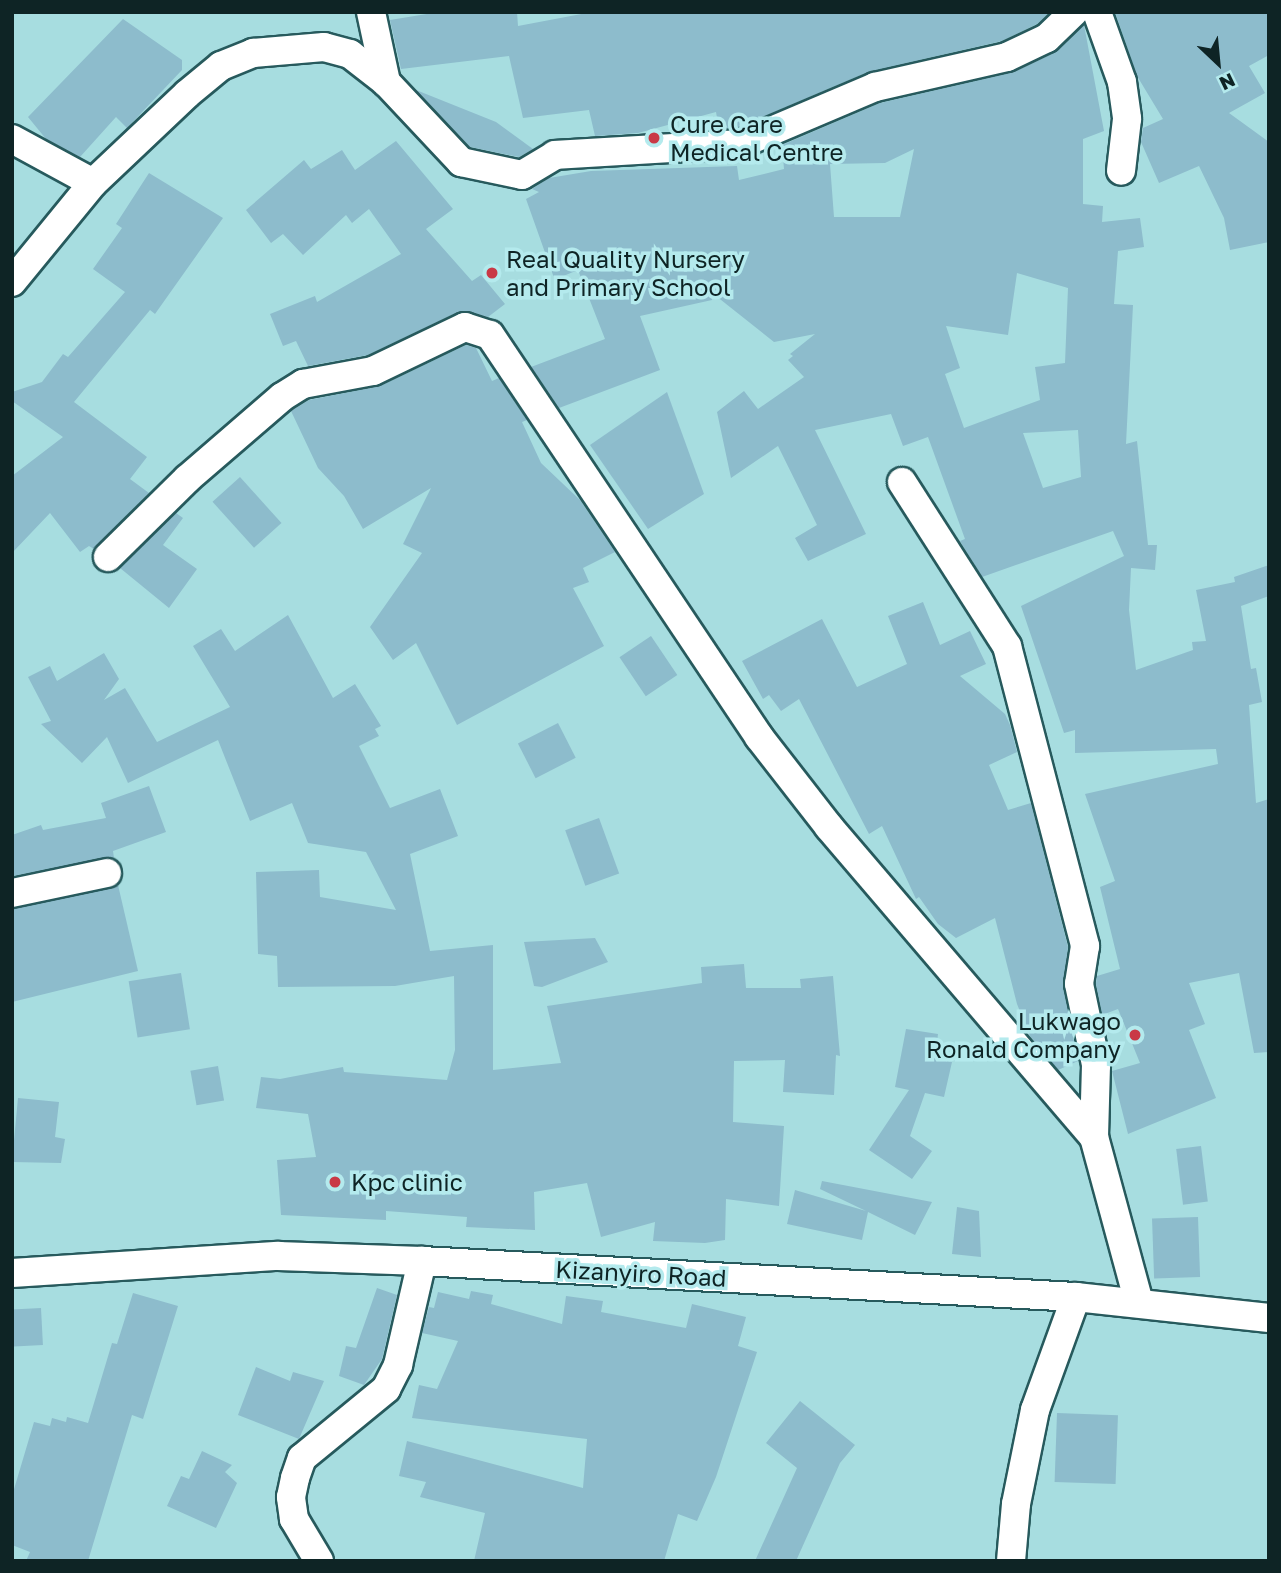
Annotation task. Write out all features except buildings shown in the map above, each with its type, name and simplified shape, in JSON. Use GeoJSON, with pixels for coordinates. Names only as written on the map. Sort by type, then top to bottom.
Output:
{"type":"FeatureCollection","features":[{"type":"Feature","properties":{"kind":"street"},"geometry":{"type":"LineString","coordinates":[[372,12],[387,82]]}},
{"type":"Feature","properties":{"kind":"street"},"geometry":{"type":"LineString","coordinates":[[12,282],[93,183],[221,66],[253,53],[324,47],[350,54],[387,82],[461,162],[522,175],[555,155],[741,144],[875,87],[1007,57],[1041,42],[1074,12]]}},
{"type":"Feature","properties":{"kind":"street"},"geometry":{"type":"LineString","coordinates":[[1097,12],[1122,82],[1127,119],[1121,171]]}},
{"type":"Feature","properties":{"kind":"street"},"geometry":{"type":"LineString","coordinates":[[12,139],[93,183]]}},
{"type":"Feature","properties":{"kind":"street"},"geometry":{"type":"LineString","coordinates":[[108,557],[187,479],[282,397],[303,384],[373,371],[465,327],[490,335],[759,737],[829,827],[1094,1138]]}},
{"type":"Feature","properties":{"kind":"street"},"geometry":{"type":"LineString","coordinates":[[902,482],[1007,646],[1085,946],[1079,984],[1096,1065],[1094,1138],[1139,1303]]}},
{"type":"Feature","properties":{"kind":"street"},"geometry":{"type":"LineString","coordinates":[[12,893],[107,873]]}},
{"type":"Feature","properties":{"kind":"street","name":"Kizanyiro Road"},"geometry":{"type":"LineString","coordinates":[[12,1273],[278,1256],[422,1261],[1076,1297],[1269,1318]]}},
{"type":"Feature","properties":{"kind":"street"},"geometry":{"type":"LineString","coordinates":[[319,1561],[294,1520],[291,1497],[295,1478],[302,1458],[386,1389],[398,1365],[422,1261]]}},
{"type":"Feature","properties":{"kind":"street"},"geometry":{"type":"LineString","coordinates":[[1011,1561],[1016,1504],[1034,1410],[1076,1297]]}},
{"type":"Feature","properties":{"kind":"place","name":"Cure Care Medical Centre"},"geometry":{"type":"Point","coordinates":[654,138]}},
{"type":"Feature","properties":{"kind":"place","name":"Real Quality Nursery and Primary School"},"geometry":{"type":"Point","coordinates":[492,273]}},
{"type":"Feature","properties":{"kind":"place","name":"Lukwago Ronald Company"},"geometry":{"type":"Point","coordinates":[1135,1035]}},
{"type":"Feature","properties":{"kind":"place","name":"Kpc clinic"},"geometry":{"type":"Point","coordinates":[335,1182]}}]}
